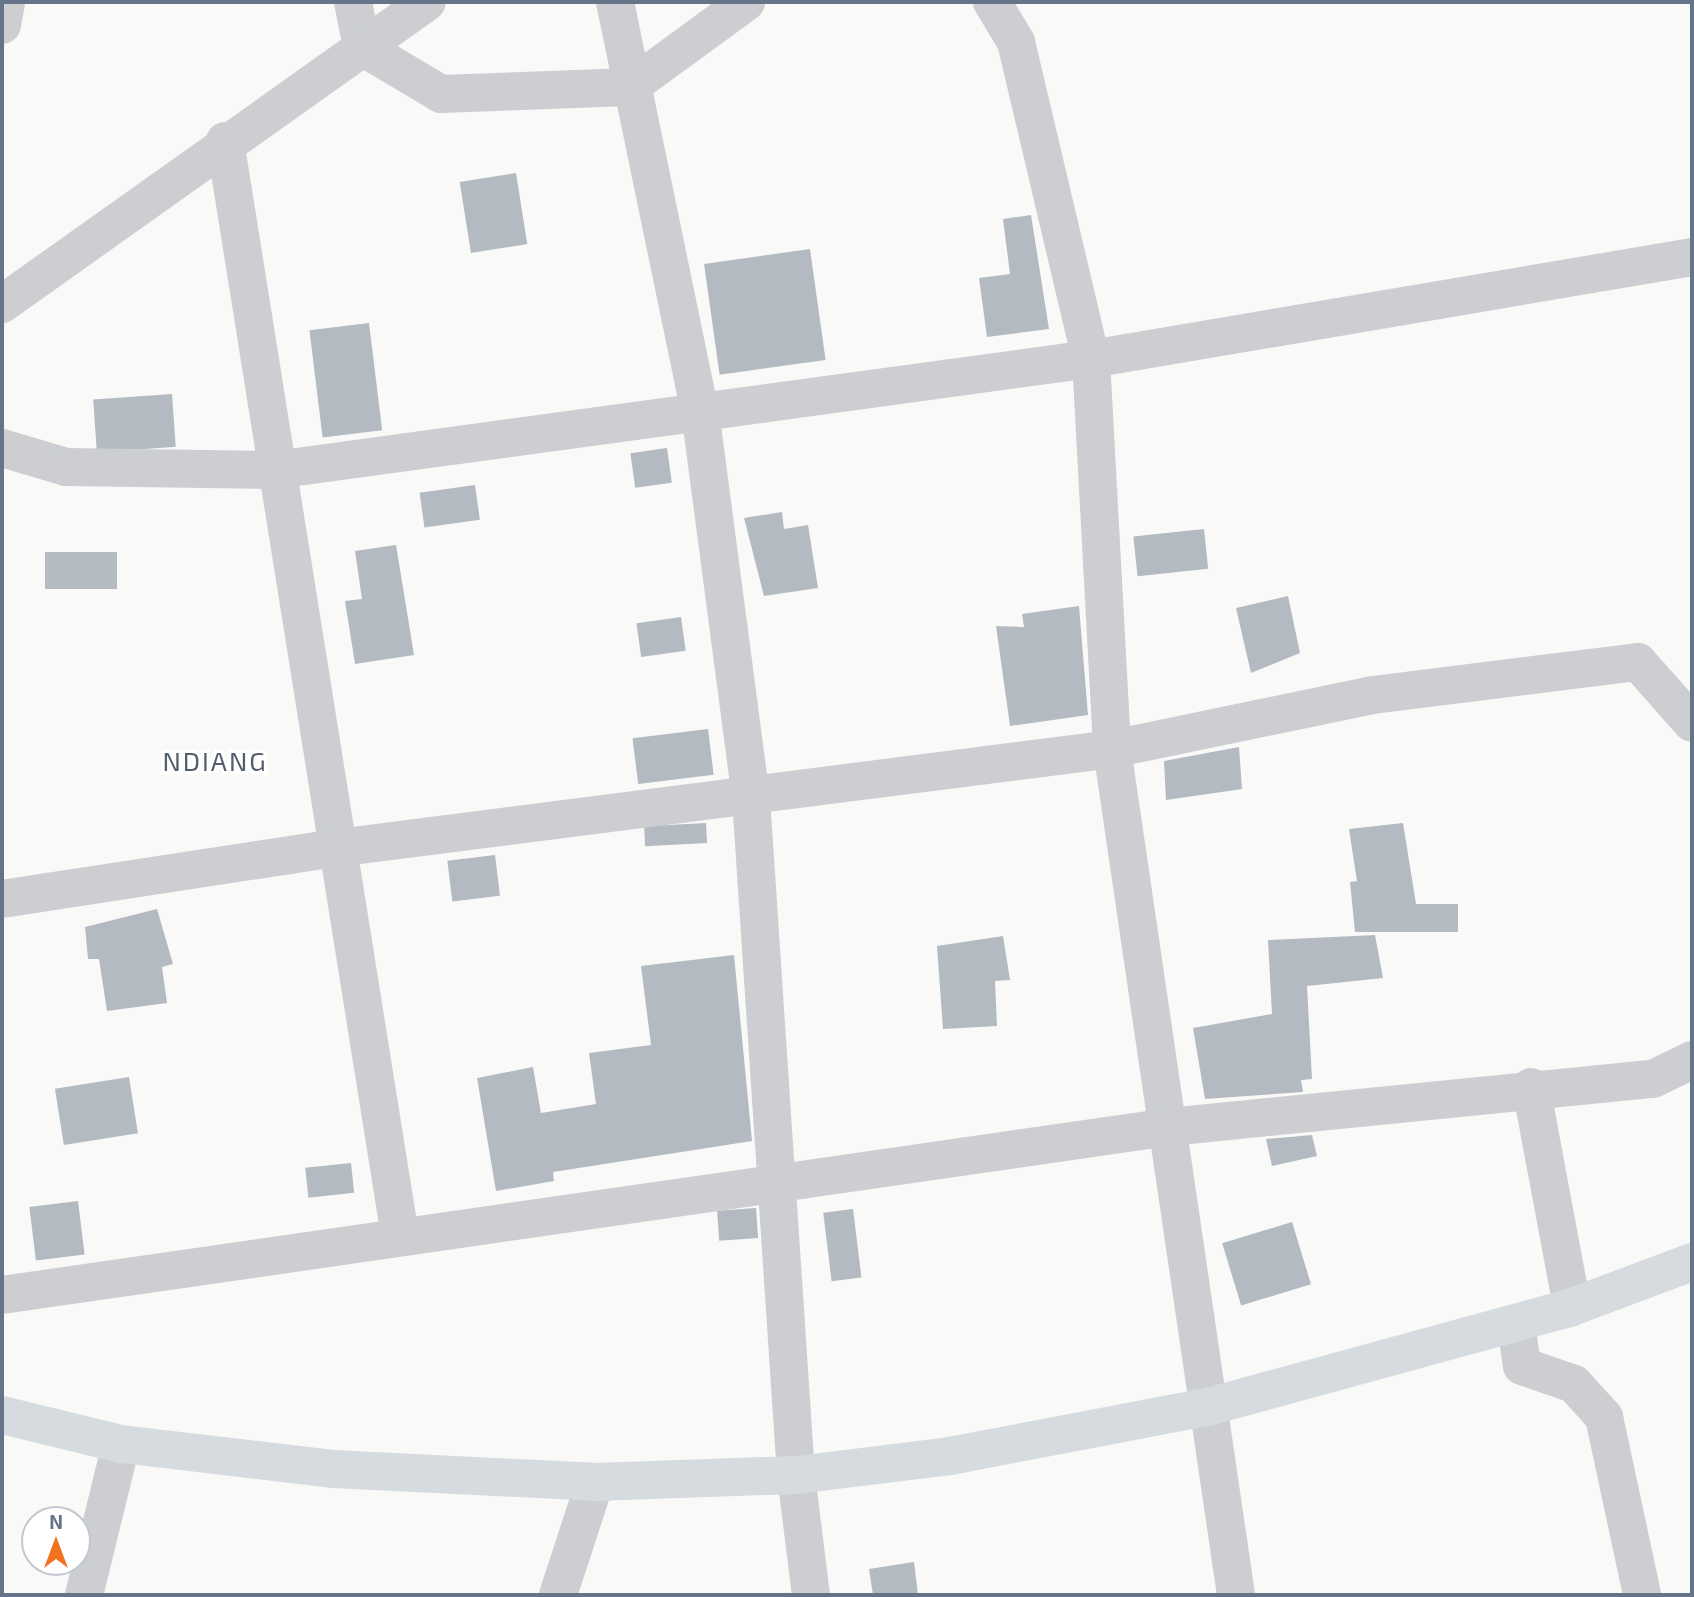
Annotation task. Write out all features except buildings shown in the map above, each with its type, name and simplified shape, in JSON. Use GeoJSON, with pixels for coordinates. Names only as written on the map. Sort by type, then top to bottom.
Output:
{"type":"FeatureCollection","features":[{"type":"Feature","properties":{"kind":"main road"},"geometry":{"type":"LineString","coordinates":[[2,1415],[121,1444],[333,1469],[595,1482],[796,1475],[950,1456],[1211,1406],[1572,1307],[1692,1262]]}},
{"type":"Feature","properties":{"kind":"street"},"geometry":{"type":"LineString","coordinates":[[2,25],[6,2]]}},
{"type":"Feature","properties":{"kind":"street"},"geometry":{"type":"LineString","coordinates":[[353,2],[362,47],[442,94],[630,87],[746,2]]}},
{"type":"Feature","properties":{"kind":"street"},"geometry":{"type":"LineString","coordinates":[[2,304],[225,141],[427,2]]}},
{"type":"Feature","properties":{"kind":"street"},"geometry":{"type":"LineString","coordinates":[[615,2],[630,87],[700,411],[751,797],[779,1187],[796,1475],[811,1595]]}},
{"type":"Feature","properties":{"kind":"street"},"geometry":{"type":"LineString","coordinates":[[992,2],[1016,42],[1091,359],[1112,749],[1211,1406],[1236,1595]]}},
{"type":"Feature","properties":{"kind":"street"},"geometry":{"type":"LineString","coordinates":[[225,141],[275,470],[400,1236]]}},
{"type":"Feature","properties":{"kind":"street"},"geometry":{"type":"LineString","coordinates":[[2,448],[66,467],[275,470],[1091,359],[1692,257]]}},
{"type":"Feature","properties":{"kind":"street"},"geometry":{"type":"LineString","coordinates":[[2,899],[337,848],[1112,749],[1373,695],[1638,662],[1692,723]]}},
{"type":"Feature","properties":{"kind":"street"},"geometry":{"type":"LineString","coordinates":[[2,1295],[400,1236],[779,1187],[1169,1127],[1531,1087],[1653,1079],[1692,1060]]}},
{"type":"Feature","properties":{"kind":"street"},"geometry":{"type":"LineString","coordinates":[[1531,1087],[1572,1307]]}},
{"type":"Feature","properties":{"kind":"street"},"geometry":{"type":"LineString","coordinates":[[1516,1323],[1522,1366],[1574,1384],[1604,1417],[1642,1595]]}},
{"type":"Feature","properties":{"kind":"street"},"geometry":{"type":"LineString","coordinates":[[84,1595],[121,1444]]}},
{"type":"Feature","properties":{"kind":"street"},"geometry":{"type":"LineString","coordinates":[[558,1595],[595,1482]]}},
{"type":"Feature","properties":{"kind":"district","name":"NDIANG"},"geometry":{"type":"Point","coordinates":[215,761]}}]}
